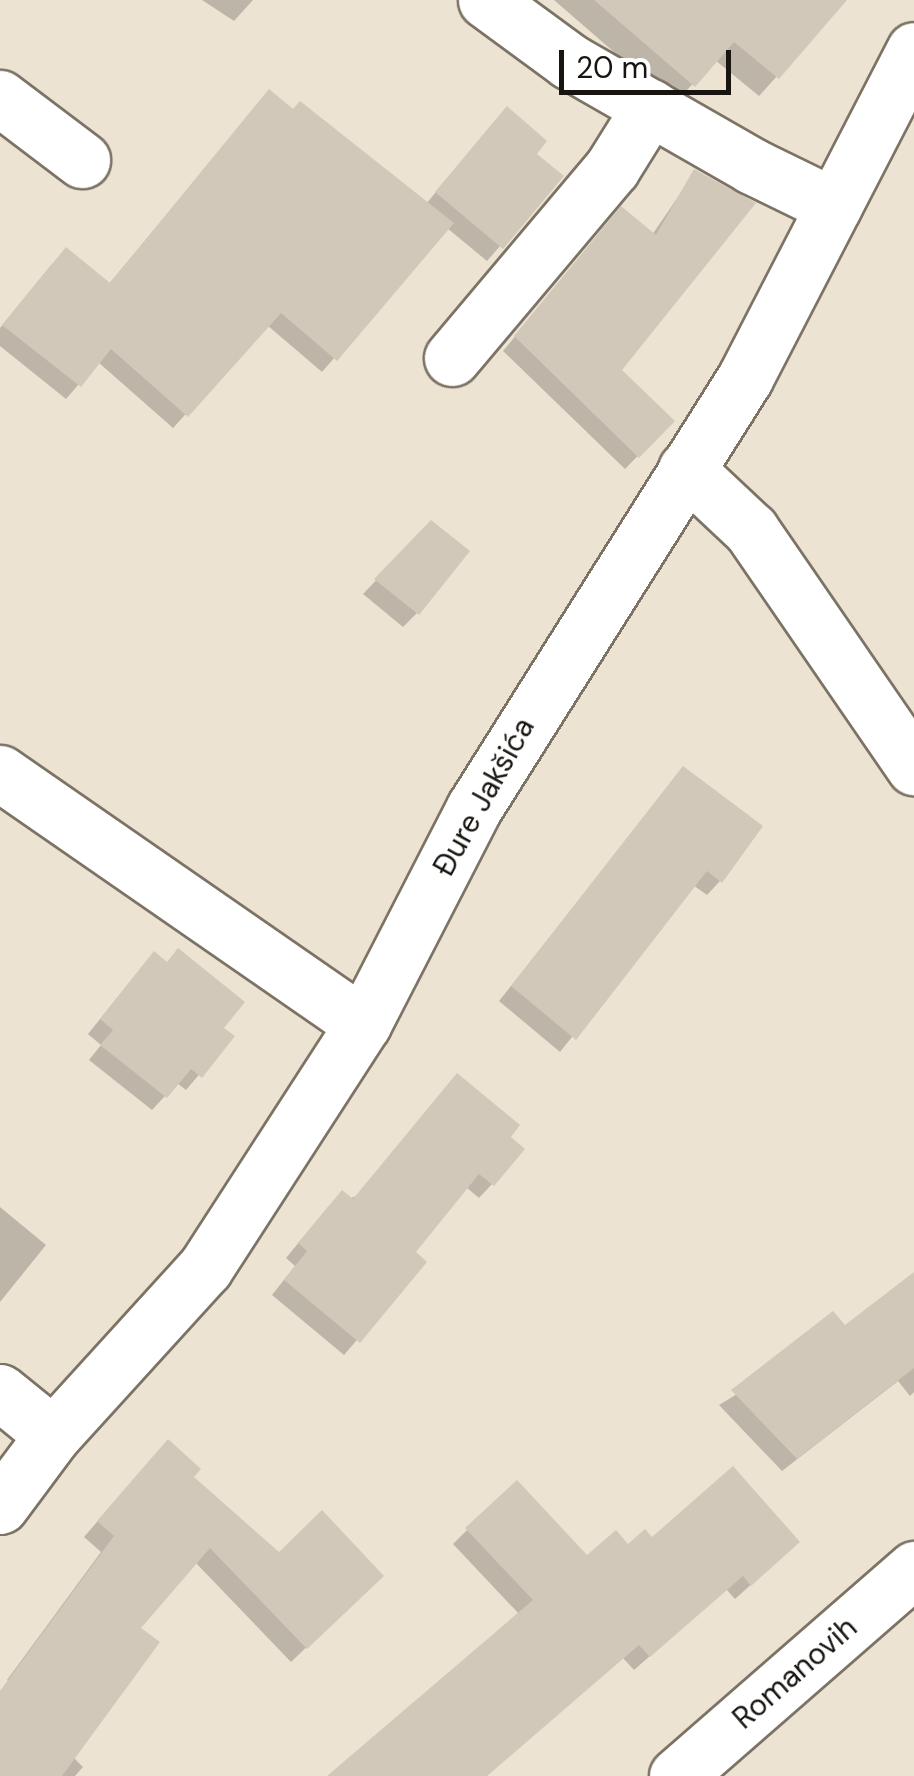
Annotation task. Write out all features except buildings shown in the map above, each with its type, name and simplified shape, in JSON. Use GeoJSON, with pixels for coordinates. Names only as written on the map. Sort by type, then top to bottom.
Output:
{"type":"FeatureCollection","features":[{"type":"Feature","properties":{"kind":"street"},"geometry":{"type":"LineString","coordinates":[[486,0],[569,61],[834,206]]}},
{"type":"Feature","properties":{"kind":"street","name":"Đure Jakšića"},"geometry":{"type":"LineString","coordinates":[[0,1506],[53,1436],[205,1268],[363,1024],[474,808],[745,378],[914,50]]}},
{"type":"Feature","properties":{"kind":"street"},"geometry":{"type":"LineString","coordinates":[[0,98],[82,160]]}},
{"type":"Feature","properties":{"kind":"street"},"geometry":{"type":"LineString","coordinates":[[452,358],[612,168],[650,107]]}},
{"type":"Feature","properties":{"kind":"street"},"geometry":{"type":"LineString","coordinates":[[686,470],[751,530],[914,767]]}},
{"type":"Feature","properties":{"kind":"street"},"geometry":{"type":"LineString","coordinates":[[0,774],[363,1024]]}},
{"type":"Feature","properties":{"kind":"street"},"geometry":{"type":"LineString","coordinates":[[0,1392],[53,1436]]}},
{"type":"Feature","properties":{"kind":"street","name":"Romanovih"},"geometry":{"type":"LineString","coordinates":[[676,1776],[914,1569]]}}]}
